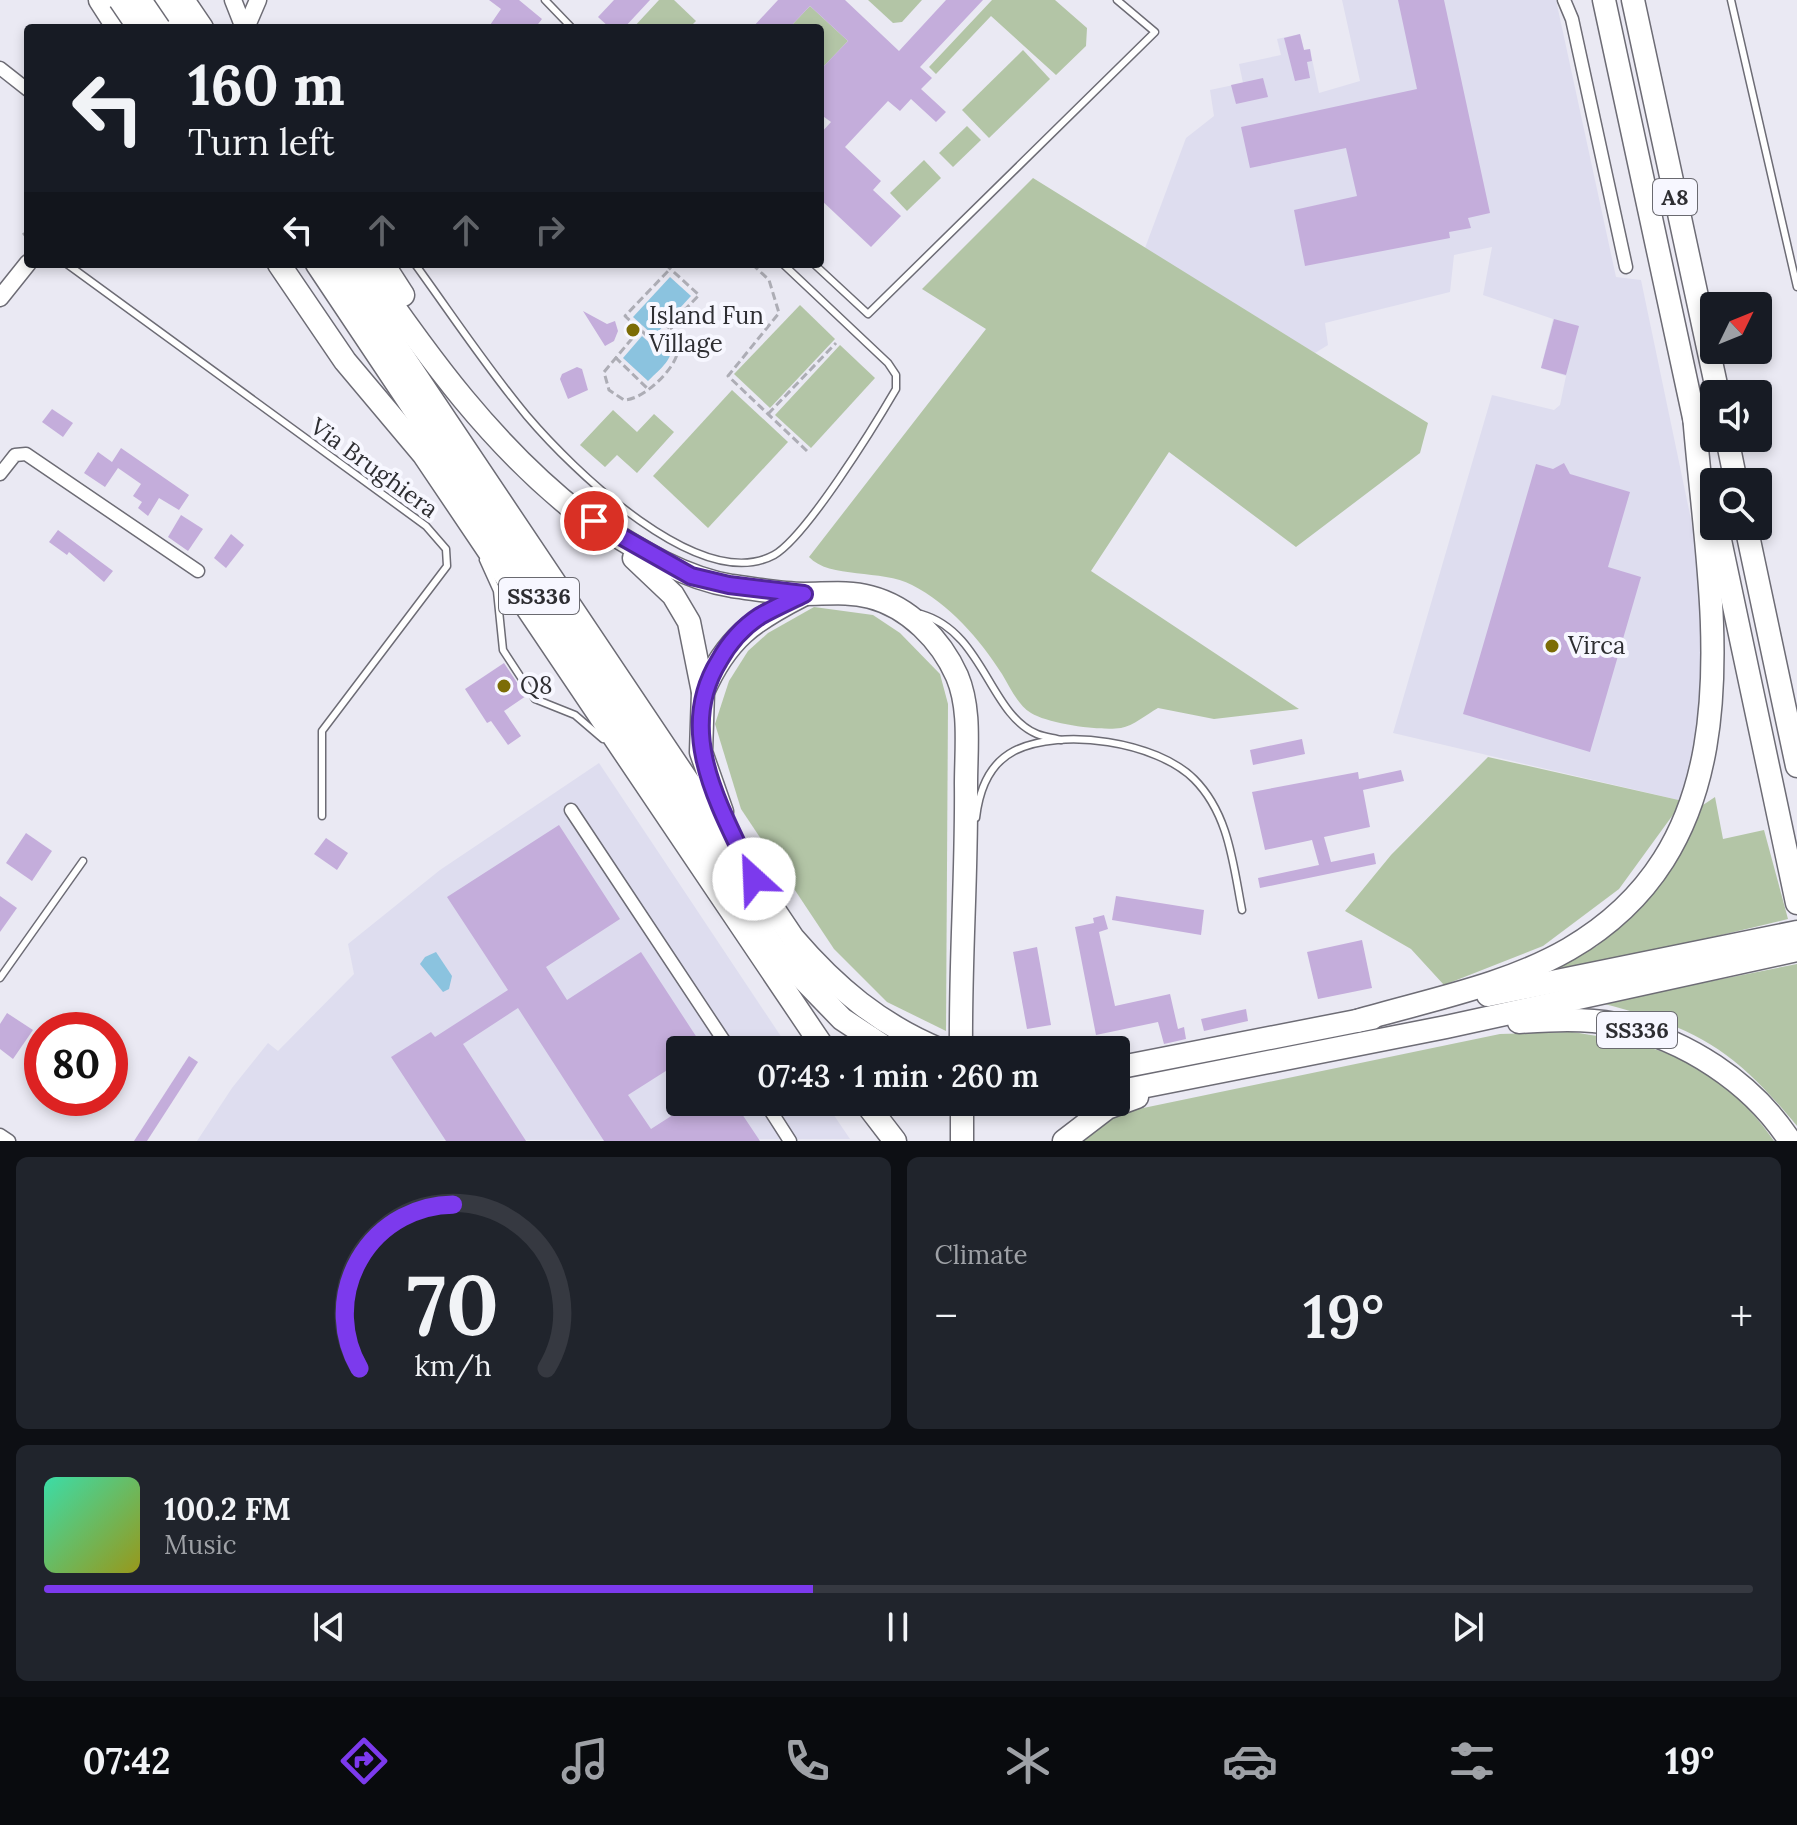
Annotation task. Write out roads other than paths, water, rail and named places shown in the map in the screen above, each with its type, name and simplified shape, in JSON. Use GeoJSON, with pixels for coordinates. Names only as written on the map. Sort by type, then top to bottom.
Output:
{"type":"FeatureCollection","features":[{"type":"Feature","properties":{"kind":"highway"},"geometry":{"type":"LineString","coordinates":[[100,0],[115,24]]}},
{"type":"Feature","properties":{"kind":"highway"},"geometry":{"type":"LineString","coordinates":[[120,0],[136,24]]}},
{"type":"Feature","properties":{"kind":"highway"},"geometry":{"type":"LineString","coordinates":[[141,0],[156,24]]}},
{"type":"Feature","properties":{"kind":"highway"},"geometry":{"type":"LineString","coordinates":[[164,0],[179,24]]}},
{"type":"Feature","properties":{"kind":"highway"},"geometry":{"type":"LineString","coordinates":[[183,0],[199,24]]}},
{"type":"Feature","properties":{"kind":"highway","name":"A8"},"geometry":{"type":"LineString","coordinates":[[1604,0],[1705,468]]}},
{"type":"Feature","properties":{"kind":"highway","name":"A8"},"geometry":{"type":"LineString","coordinates":[[1633,0],[1715,380]]}},
{"type":"Feature","properties":{"kind":"highway"},"geometry":{"type":"LineString","coordinates":[[282,268],[345,361],[424,455]]}},
{"type":"Feature","properties":{"kind":"highway"},"geometry":{"type":"LineString","coordinates":[[299,268],[816,1036]]}},
{"type":"Feature","properties":{"kind":"highway","name":"SS336"},"geometry":{"type":"LineString","coordinates":[[320,268],[776,951],[842,1019],[868,1036]]}},
{"type":"Feature","properties":{"kind":"highway","name":"SS336"},"geometry":{"type":"LineString","coordinates":[[344,268],[754,879]]}},
{"type":"Feature","properties":{"kind":"highway"},"geometry":{"type":"LineString","coordinates":[[367,268],[422,349],[497,440],[570,507],[652,572],[673,595],[689,622],[703,692],[701,752],[711,788],[754,879],[793,938],[823,973],[866,1009],[911,1036]]}},
{"type":"Feature","properties":{"kind":"highway"},"geometry":{"type":"LineString","coordinates":[[386,268],[497,440]]}},
{"type":"Feature","properties":{"kind":"highway"},"geometry":{"type":"LineString","coordinates":[[1357,1021],[1531,969],[1570,949],[1608,921],[1646,886],[1665,860],[1701,775],[1714,701],[1715,622],[1704,542],[1694,414]]}},
{"type":"Feature","properties":{"kind":"highway"},"geometry":{"type":"LineString","coordinates":[[570,507],[658,561],[691,576],[729,585],[804,594],[837,591],[871,597],[893,606],[924,628],[944,652],[958,678],[966,710],[967,897],[961,1036]]}},
{"type":"Feature","properties":{"kind":"highway"},"geometry":{"type":"LineString","coordinates":[[1720,540],[1797,903]]}},
{"type":"Feature","properties":{"kind":"highway"},"geometry":{"type":"LineString","coordinates":[[1749,540],[1797,766]]}},
{"type":"Feature","properties":{"kind":"highway"},"geometry":{"type":"LineString","coordinates":[[703,692],[724,651],[739,633],[760,617],[804,594]]}},
{"type":"Feature","properties":{"kind":"highway"},"geometry":{"type":"LineString","coordinates":[[1770,636],[1797,699]]}},
{"type":"Feature","properties":{"kind":"highway"},"geometry":{"type":"LineString","coordinates":[[1130,1065],[1357,1021],[1746,953],[1797,932]]}},
{"type":"Feature","properties":{"kind":"highway","name":"SS336"},"geometry":{"type":"LineString","coordinates":[[1446,1027],[1746,953],[1797,950]]}},
{"type":"Feature","properties":{"kind":"highway","name":"SS336"},"geometry":{"type":"LineString","coordinates":[[1446,1027],[1576,1020],[1616,1024],[1646,1033],[1708,1061],[1763,1107],[1790,1141]]}},
{"type":"Feature","properties":{"kind":"highway"},"geometry":{"type":"LineString","coordinates":[[1130,1090],[1446,1027]]}},
{"type":"Feature","properties":{"kind":"highway"},"geometry":{"type":"LineString","coordinates":[[1064,1141],[1107,1108],[1184,1080]]}},
{"type":"Feature","properties":{"kind":"highway"},"geometry":{"type":"LineString","coordinates":[[876,1116],[895,1141]]}},
{"type":"Feature","properties":{"kind":"highway"},"geometry":{"type":"LineString","coordinates":[[962,1116],[962,1138]]}},
{"type":"Feature","properties":{"kind":"main road"},"geometry":{"type":"LineString","coordinates":[[132,24],[141,0]]}},
{"type":"Feature","properties":{"kind":"main road"},"geometry":{"type":"LineString","coordinates":[[233,0],[243,24]]}},
{"type":"Feature","properties":{"kind":"main road"},"geometry":{"type":"LineString","coordinates":[[247,24],[258,0]]}},
{"type":"Feature","properties":{"kind":"main road"},"geometry":{"type":"LineString","coordinates":[[0,298],[24,268]]}},
{"type":"Feature","properties":{"kind":"street"},"geometry":{"type":"LineString","coordinates":[[1564,0],[1572,19],[1626,267]]}},
{"type":"Feature","properties":{"kind":"street"},"geometry":{"type":"LineString","coordinates":[[0,68],[24,87]]}},
{"type":"Feature","properties":{"kind":"street"},"geometry":{"type":"LineString","coordinates":[[0,474],[15,455],[26,454],[198,571]]}},
{"type":"Feature","properties":{"kind":"street"},"geometry":{"type":"LineString","coordinates":[[571,810],[721,1036]]}},
{"type":"Feature","properties":{"kind":"street"},"geometry":{"type":"LineString","coordinates":[[774,1116],[790,1141]]}},
{"type":"Feature","properties":{"kind":"street"},"geometry":{"type":"LineString","coordinates":[[0,1135],[9,1141]]}},
{"type":"Feature","properties":{"kind":"lane"},"geometry":{"type":"LineString","coordinates":[[545,0],[568,24]]}},
{"type":"Feature","properties":{"kind":"lane"},"geometry":{"type":"LineString","coordinates":[[818,268],[868,314],[1155,32],[1117,0]]}},
{"type":"Feature","properties":{"kind":"lane"},"geometry":{"type":"LineString","coordinates":[[1731,0],[1797,287]]}},
{"type":"Feature","properties":{"kind":"lane","name":"Via Brughiera"},"geometry":{"type":"LineString","coordinates":[[72,268],[426,526],[446,549],[447,566],[322,731],[322,816]]}},
{"type":"Feature","properties":{"kind":"lane"},"geometry":{"type":"LineString","coordinates":[[418,268],[512,397],[570,460],[628,511],[661,535],[710,557],[739,563],[759,562],[793,541],[896,389],[896,375],[888,363],[787,268]]}},
{"type":"Feature","properties":{"kind":"lane"},"geometry":{"type":"LineString","coordinates":[[458,506],[497,591],[503,650],[535,699],[584,720],[642,780]]}},
{"type":"Feature","properties":{"kind":"lane"},"geometry":{"type":"LineString","coordinates":[[893,606],[934,618],[976,658],[1018,722],[1036,734],[1069,741],[1143,747],[1173,762],[1194,778],[1212,801],[1223,825],[1242,910]]}},
{"type":"Feature","properties":{"kind":"lane"},"geometry":{"type":"LineString","coordinates":[[967,897],[984,783],[995,766],[1014,751],[1069,741]]}},
{"type":"Feature","properties":{"kind":"lane"},"geometry":{"type":"LineString","coordinates":[[0,978],[83,861]]}},
{"type":"Feature","properties":{"kind":"water"},"geometry":{"type":"Polygon","coordinates":[[[670,277],[691,296],[654,336],[633,317],[670,277]]]}},
{"type":"Feature","properties":{"kind":"water"},"geometry":{"type":"Polygon","coordinates":[[[667,335],[671,349],[668,360],[648,381],[623,358],[642,336],[654,347],[667,335]]]}},
{"type":"Feature","properties":{"kind":"water"},"geometry":{"type":"Polygon","coordinates":[[[436,952],[452,976],[449,989],[443,992],[420,964],[425,957],[436,952]]]}},
{"type":"Feature","properties":{"kind":"place","name":"Island Fun Village"},"geometry":{"type":"Point","coordinates":[633,330]}},
{"type":"Feature","properties":{"kind":"place","name":"Virca"},"geometry":{"type":"Point","coordinates":[1552,646]}},
{"type":"Feature","properties":{"kind":"place","name":"Q8"},"geometry":{"type":"Point","coordinates":[504,686]}}]}
